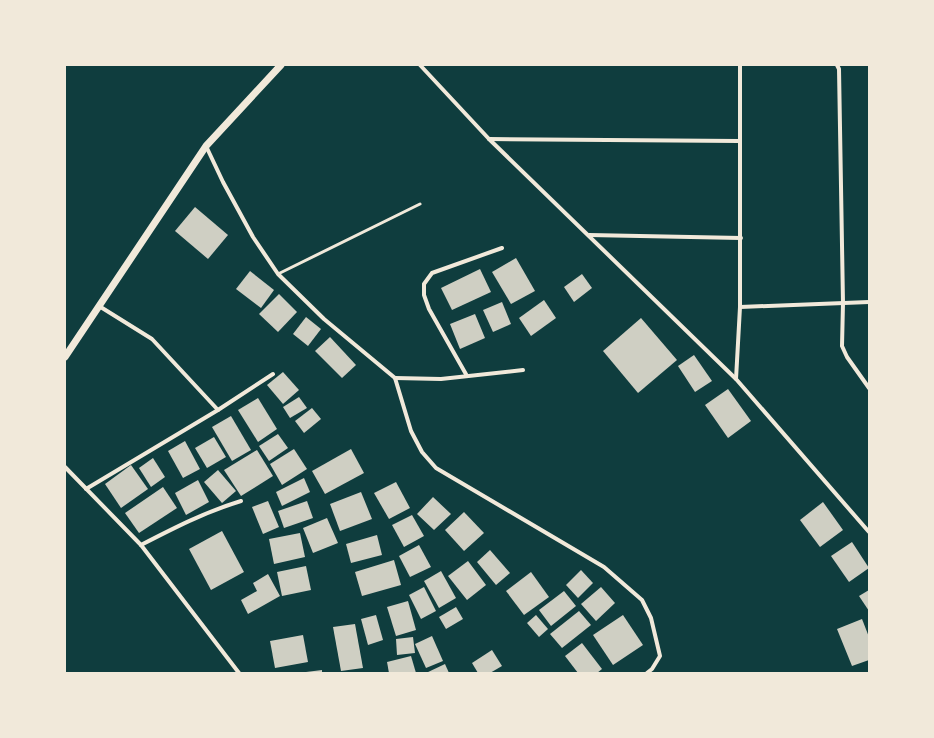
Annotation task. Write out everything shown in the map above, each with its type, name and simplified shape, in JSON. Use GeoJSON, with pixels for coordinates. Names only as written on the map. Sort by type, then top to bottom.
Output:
{"type":"FeatureCollection","features":[{"type":"Feature","properties":{"kind":"street"},"geometry":{"type":"LineString","coordinates":[[65,357],[206,146],[281,65]]}},
{"type":"Feature","properties":{"kind":"street"},"geometry":{"type":"LineString","coordinates":[[420,65],[489,139],[589,234],[736,379],[869,532]]}},
{"type":"Feature","properties":{"kind":"street"},"geometry":{"type":"LineString","coordinates":[[736,379],[740,307],[741,238],[739,142],[740,65]]}},
{"type":"Feature","properties":{"kind":"street"},"geometry":{"type":"LineString","coordinates":[[837,65],[839,69],[843,303],[842,346],[846,357],[869,388]]}},
{"type":"Feature","properties":{"kind":"street"},"geometry":{"type":"LineString","coordinates":[[489,139],[739,142]]}},
{"type":"Feature","properties":{"kind":"street"},"geometry":{"type":"LineString","coordinates":[[206,146],[223,182],[253,237],[278,274],[324,320],[395,378],[411,431],[422,452],[436,468],[604,567],[642,600],[651,618],[660,656],[652,669],[647,673]]}},
{"type":"Feature","properties":{"kind":"street"},"geometry":{"type":"LineString","coordinates":[[589,234],[741,238]]}},
{"type":"Feature","properties":{"kind":"street"},"geometry":{"type":"LineString","coordinates":[[468,376],[429,309],[424,295],[424,284],[432,272],[502,248]]}},
{"type":"Feature","properties":{"kind":"street"},"geometry":{"type":"LineString","coordinates":[[740,307],[869,302]]}},
{"type":"Feature","properties":{"kind":"street"},"geometry":{"type":"LineString","coordinates":[[99,306],[152,339],[218,410]]}},
{"type":"Feature","properties":{"kind":"street"},"geometry":{"type":"LineString","coordinates":[[395,378],[441,379],[523,370]]}},
{"type":"Feature","properties":{"kind":"street"},"geometry":{"type":"LineString","coordinates":[[86,489],[218,410],[273,374]]}},
{"type":"Feature","properties":{"kind":"street"},"geometry":{"type":"LineString","coordinates":[[65,467],[141,546],[239,673]]}},
{"type":"Feature","properties":{"kind":"street"},"geometry":{"type":"LineString","coordinates":[[141,546],[193,518],[241,501]]}},
{"type":"Feature","properties":{"kind":"lane"},"geometry":{"type":"LineString","coordinates":[[278,274],[420,204]]}},
{"type":"Feature","properties":{"kind":"building"},"geometry":{"type":"Polygon","coordinates":[[[195,207],[228,235],[208,259],[175,231],[195,207]]]}},
{"type":"Feature","properties":{"kind":"building"},"geometry":{"type":"Polygon","coordinates":[[[516,258],[535,291],[511,304],[492,272],[516,258]]]}},
{"type":"Feature","properties":{"kind":"building"},"geometry":{"type":"Polygon","coordinates":[[[480,269],[491,292],[452,310],[441,288],[480,269]]]}},
{"type":"Feature","properties":{"kind":"building"},"geometry":{"type":"Polygon","coordinates":[[[250,271],[274,290],[261,308],[236,289],[250,271]]]}},
{"type":"Feature","properties":{"kind":"building"},"geometry":{"type":"Polygon","coordinates":[[[582,274],[592,288],[574,302],[564,287],[582,274]]]}},
{"type":"Feature","properties":{"kind":"building"},"geometry":{"type":"Polygon","coordinates":[[[279,294],[297,312],[278,332],[259,314],[279,294]]]}},
{"type":"Feature","properties":{"kind":"building"},"geometry":{"type":"Polygon","coordinates":[[[544,300],[556,318],[531,336],[519,318],[544,300]]]}},
{"type":"Feature","properties":{"kind":"building"},"geometry":{"type":"Polygon","coordinates":[[[502,302],[511,324],[493,332],[483,310],[502,302]]]}},
{"type":"Feature","properties":{"kind":"building"},"geometry":{"type":"Polygon","coordinates":[[[475,314],[485,338],[460,349],[450,324],[475,314]]]}},
{"type":"Feature","properties":{"kind":"building"},"geometry":{"type":"Polygon","coordinates":[[[306,317],[321,329],[308,346],[293,334],[306,317]]]}},
{"type":"Feature","properties":{"kind":"building"},"geometry":{"type":"Polygon","coordinates":[[[641,318],[677,360],[638,393],[603,351],[641,318]]]}},
{"type":"Feature","properties":{"kind":"building"},"geometry":{"type":"Polygon","coordinates":[[[330,337],[356,365],[342,378],[315,351],[330,337]]]}},
{"type":"Feature","properties":{"kind":"building"},"geometry":{"type":"Polygon","coordinates":[[[694,355],[712,381],[695,392],[678,366],[694,355]]]}},
{"type":"Feature","properties":{"kind":"building"},"geometry":{"type":"Polygon","coordinates":[[[283,372],[299,390],[283,404],[267,385],[283,372]]]}},
{"type":"Feature","properties":{"kind":"building"},"geometry":{"type":"Polygon","coordinates":[[[728,389],[751,421],[728,438],[705,405],[728,389]]]}},
{"type":"Feature","properties":{"kind":"building"},"geometry":{"type":"Polygon","coordinates":[[[299,397],[307,408],[290,418],[283,407],[299,397]]]}},
{"type":"Feature","properties":{"kind":"building"},"geometry":{"type":"Polygon","coordinates":[[[258,398],[277,429],[258,442],[238,410],[258,398]]]}},
{"type":"Feature","properties":{"kind":"building"},"geometry":{"type":"Polygon","coordinates":[[[312,408],[321,419],[304,433],[295,421],[312,408]]]}},
{"type":"Feature","properties":{"kind":"building"},"geometry":{"type":"Polygon","coordinates":[[[231,416],[251,450],[232,461],[212,427],[231,416]]]}},
{"type":"Feature","properties":{"kind":"building"},"geometry":{"type":"Polygon","coordinates":[[[278,434],[288,448],[269,461],[259,446],[278,434]]]}},
{"type":"Feature","properties":{"kind":"building"},"geometry":{"type":"Polygon","coordinates":[[[214,437],[226,457],[207,468],[195,448],[214,437]]]}},
{"type":"Feature","properties":{"kind":"building"},"geometry":{"type":"Polygon","coordinates":[[[185,441],[200,469],[183,478],[168,451],[185,441]]]}},
{"type":"Feature","properties":{"kind":"building"},"geometry":{"type":"Polygon","coordinates":[[[294,449],[307,469],[282,485],[270,464],[294,449]]]}},
{"type":"Feature","properties":{"kind":"building"},"geometry":{"type":"Polygon","coordinates":[[[351,449],[364,473],[325,494],[312,471],[351,449]]]}},
{"type":"Feature","properties":{"kind":"building"},"geometry":{"type":"Polygon","coordinates":[[[257,450],[273,476],[241,496],[224,470],[257,450]]]}},
{"type":"Feature","properties":{"kind":"building"},"geometry":{"type":"Polygon","coordinates":[[[153,458],[165,477],[151,487],[139,468],[153,458]]]}},
{"type":"Feature","properties":{"kind":"building"},"geometry":{"type":"Polygon","coordinates":[[[131,465],[148,489],[121,508],[105,484],[131,465]]]}},
{"type":"Feature","properties":{"kind":"building"},"geometry":{"type":"Polygon","coordinates":[[[218,470],[236,491],[222,503],[204,482],[218,470]]]}},
{"type":"Feature","properties":{"kind":"building"},"geometry":{"type":"Polygon","coordinates":[[[304,478],[310,492],[282,506],[276,492],[304,478]]]}},
{"type":"Feature","properties":{"kind":"building"},"geometry":{"type":"Polygon","coordinates":[[[198,480],[209,502],[186,515],[175,493],[198,480]]]}},
{"type":"Feature","properties":{"kind":"building"},"geometry":{"type":"Polygon","coordinates":[[[396,482],[410,508],[389,519],[374,493],[396,482]]]}},
{"type":"Feature","properties":{"kind":"building"},"geometry":{"type":"Polygon","coordinates":[[[163,487],[177,508],[139,533],[125,513],[163,487]]]}},
{"type":"Feature","properties":{"kind":"building"},"geometry":{"type":"Polygon","coordinates":[[[361,492],[372,519],[340,531],[330,504],[361,492]]]}},
{"type":"Feature","properties":{"kind":"building"},"geometry":{"type":"Polygon","coordinates":[[[433,497],[451,514],[434,530],[417,514],[433,497]]]}},
{"type":"Feature","properties":{"kind":"building"},"geometry":{"type":"Polygon","coordinates":[[[268,501],[279,527],[263,534],[252,507],[268,501]]]}},
{"type":"Feature","properties":{"kind":"building"},"geometry":{"type":"Polygon","coordinates":[[[307,501],[313,518],[284,528],[278,511],[307,501]]]}},
{"type":"Feature","properties":{"kind":"building"},"geometry":{"type":"Polygon","coordinates":[[[823,502],[843,530],[820,547],[800,520],[823,502]]]}},
{"type":"Feature","properties":{"kind":"building"},"geometry":{"type":"Polygon","coordinates":[[[464,512],[484,533],[464,551],[445,530],[464,512]]]}},
{"type":"Feature","properties":{"kind":"building"},"geometry":{"type":"Polygon","coordinates":[[[412,515],[424,536],[404,547],[392,525],[412,515]]]}},
{"type":"Feature","properties":{"kind":"building"},"geometry":{"type":"Polygon","coordinates":[[[327,518],[338,543],[313,553],[303,528],[327,518]]]}},
{"type":"Feature","properties":{"kind":"building"},"geometry":{"type":"Polygon","coordinates":[[[222,531],[244,572],[211,590],[189,549],[222,531]]]}},
{"type":"Feature","properties":{"kind":"building"},"geometry":{"type":"Polygon","coordinates":[[[300,533],[305,557],[274,564],[269,539],[300,533]]]}},
{"type":"Feature","properties":{"kind":"building"},"geometry":{"type":"Polygon","coordinates":[[[377,535],[382,555],[351,563],[346,544],[377,535]]]}},
{"type":"Feature","properties":{"kind":"building"},"geometry":{"type":"Polygon","coordinates":[[[852,542],[869,568],[849,582],[831,556],[852,542]]]}},
{"type":"Feature","properties":{"kind":"building"},"geometry":{"type":"Polygon","coordinates":[[[419,545],[431,567],[410,577],[399,556],[419,545]]]}},
{"type":"Feature","properties":{"kind":"building"},"geometry":{"type":"Polygon","coordinates":[[[490,550],[510,573],[496,585],[477,562],[490,550]]]}},
{"type":"Feature","properties":{"kind":"building"},"geometry":{"type":"Polygon","coordinates":[[[394,560],[401,585],[362,596],[355,572],[394,560]]]}},
{"type":"Feature","properties":{"kind":"building"},"geometry":{"type":"Polygon","coordinates":[[[468,561],[486,585],[467,600],[448,576],[468,561]]]}},
{"type":"Feature","properties":{"kind":"building"},"geometry":{"type":"Polygon","coordinates":[[[306,566],[311,590],[282,596],[277,572],[306,566]]]}},
{"type":"Feature","properties":{"kind":"building"},"geometry":{"type":"Polygon","coordinates":[[[581,570],[593,583],[578,598],[566,585],[581,570]]]}},
{"type":"Feature","properties":{"kind":"building"},"geometry":{"type":"Polygon","coordinates":[[[441,571],[456,598],[439,608],[424,581],[441,571]]]}},
{"type":"Feature","properties":{"kind":"building"},"geometry":{"type":"Polygon","coordinates":[[[531,572],[549,597],[524,615],[506,591],[531,572]]]}},
{"type":"Feature","properties":{"kind":"building"},"geometry":{"type":"Polygon","coordinates":[[[268,574],[280,596],[248,614],[241,600],[257,591],[253,583],[268,574]]]}},
{"type":"Feature","properties":{"kind":"building"},"geometry":{"type":"Polygon","coordinates":[[[424,587],[436,611],[421,619],[409,595],[424,587]]]}},
{"type":"Feature","properties":{"kind":"building"},"geometry":{"type":"Polygon","coordinates":[[[601,587],[615,603],[596,621],[581,604],[601,587]]]}},
{"type":"Feature","properties":{"kind":"building"},"geometry":{"type":"Polygon","coordinates":[[[869,590],[869,611],[859,596],[869,590]]]}},
{"type":"Feature","properties":{"kind":"building"},"geometry":{"type":"Polygon","coordinates":[[[564,591],[576,606],[551,626],[539,610],[564,591]]]}},
{"type":"Feature","properties":{"kind":"building"},"geometry":{"type":"Polygon","coordinates":[[[408,601],[416,630],[396,636],[387,607],[408,601]]]}},
{"type":"Feature","properties":{"kind":"building"},"geometry":{"type":"Polygon","coordinates":[[[456,607],[463,619],[446,629],[439,617],[456,607]]]}},
{"type":"Feature","properties":{"kind":"building"},"geometry":{"type":"Polygon","coordinates":[[[579,611],[591,625],[562,648],[550,634],[579,611]]]}},
{"type":"Feature","properties":{"kind":"building"},"geometry":{"type":"Polygon","coordinates":[[[376,615],[383,640],[368,645],[361,619],[376,615]]]}},
{"type":"Feature","properties":{"kind":"building"},"geometry":{"type":"Polygon","coordinates":[[[536,615],[548,629],[539,637],[527,623],[536,615]]]}},
{"type":"Feature","properties":{"kind":"building"},"geometry":{"type":"Polygon","coordinates":[[[623,615],[643,645],[613,665],[593,635],[623,615]]]}},
{"type":"Feature","properties":{"kind":"building"},"geometry":{"type":"Polygon","coordinates":[[[862,619],[869,637],[869,660],[852,666],[837,629],[862,619]]]}},
{"type":"Feature","properties":{"kind":"building"},"geometry":{"type":"Polygon","coordinates":[[[355,624],[363,668],[341,671],[333,627],[355,624]]]}},
{"type":"Feature","properties":{"kind":"building"},"geometry":{"type":"Polygon","coordinates":[[[303,635],[308,662],[275,668],[270,641],[303,635]]]}},
{"type":"Feature","properties":{"kind":"building"},"geometry":{"type":"Polygon","coordinates":[[[432,636],[443,661],[426,668],[415,644],[432,636]]]}},
{"type":"Feature","properties":{"kind":"building"},"geometry":{"type":"Polygon","coordinates":[[[413,637],[415,653],[397,655],[396,639],[413,637]]]}},
{"type":"Feature","properties":{"kind":"building"},"geometry":{"type":"Polygon","coordinates":[[[582,643],[602,669],[597,673],[578,673],[565,656],[582,643]]]}},
{"type":"Feature","properties":{"kind":"building"},"geometry":{"type":"Polygon","coordinates":[[[492,650],[502,666],[490,673],[478,673],[472,663],[492,650]]]}},
{"type":"Feature","properties":{"kind":"building"},"geometry":{"type":"Polygon","coordinates":[[[411,656],[416,673],[389,673],[387,662],[411,656]]]}},
{"type":"Feature","properties":{"kind":"building"},"geometry":{"type":"Polygon","coordinates":[[[445,664],[449,673],[426,673],[445,664]]]}},
{"type":"Feature","properties":{"kind":"building"},"geometry":{"type":"Polygon","coordinates":[[[322,670],[322,673],[306,673],[306,672],[322,670]]]}}]}
